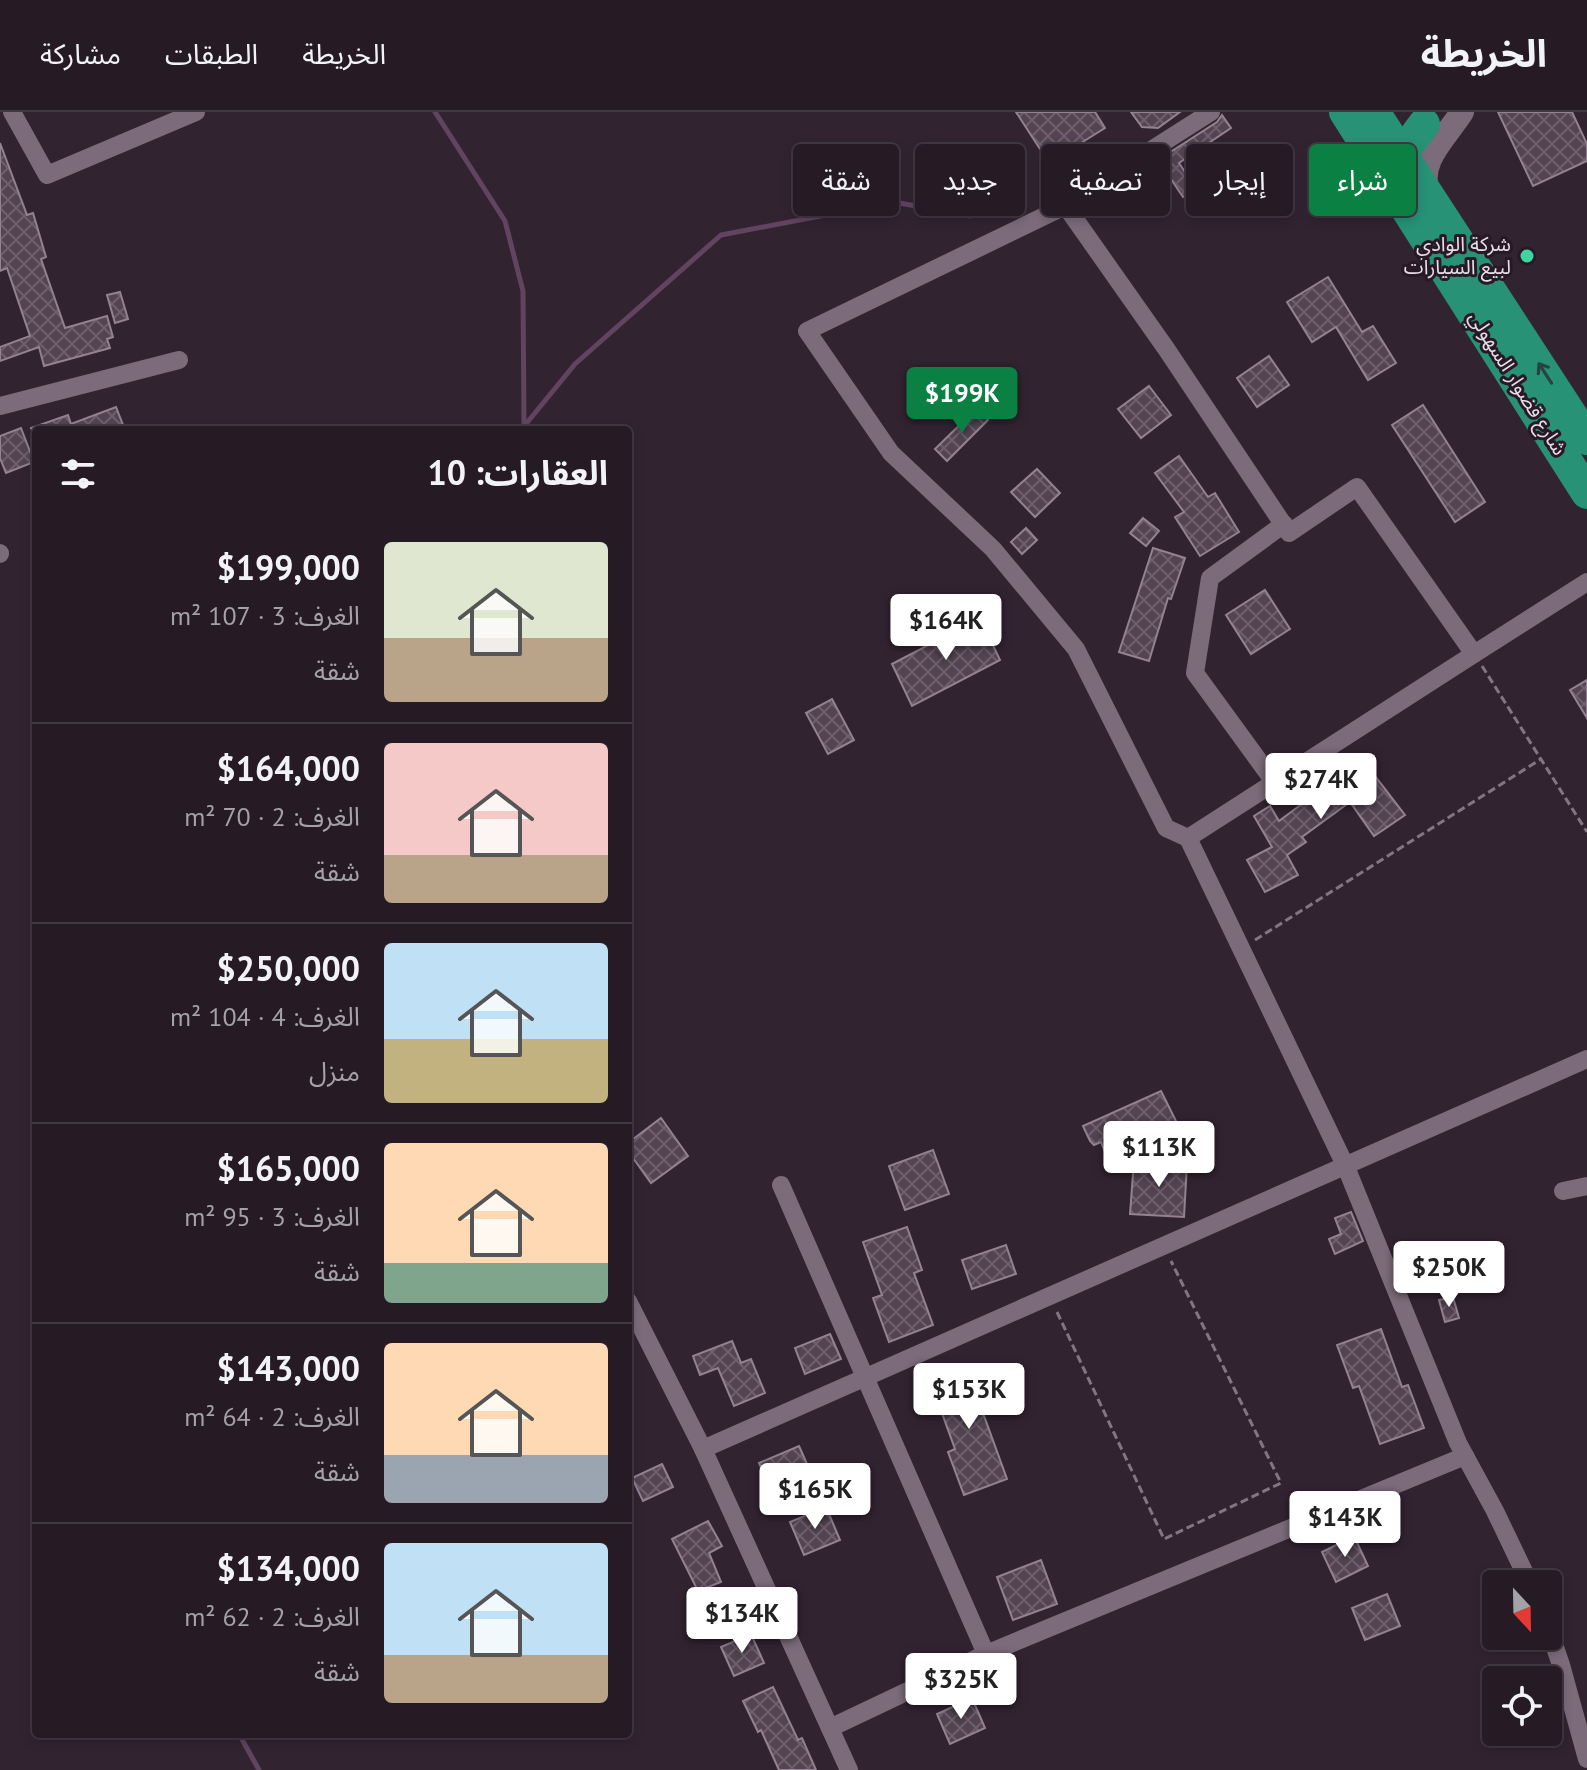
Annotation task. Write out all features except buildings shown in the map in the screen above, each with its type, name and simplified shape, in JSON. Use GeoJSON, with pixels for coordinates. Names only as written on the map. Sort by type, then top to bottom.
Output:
{"type":"FeatureCollection","features":[{"type":"Feature","properties":{"kind":"highway","name":"شارع قضوار السهولي"},"geometry":{"type":"LineString","coordinates":[[1345,112],[1374,128]]}},
{"type":"Feature","properties":{"kind":"highway"},"geometry":{"type":"LineString","coordinates":[[1374,128],[1390,144]]}},
{"type":"Feature","properties":{"kind":"highway"},"geometry":{"type":"LineString","coordinates":[[1416,144],[1435,128]]}},
{"type":"Feature","properties":{"kind":"highway","name":"شارع قضوار السهولي"},"geometry":{"type":"LineString","coordinates":[[1416,176],[1587,439]]}},
{"type":"Feature","properties":{"kind":"highway","name":"شارع قضوار السهولي"},"geometry":{"type":"LineString","coordinates":[[1412,216],[1587,493]]}},
{"type":"Feature","properties":{"kind":"street"},"geometry":{"type":"LineString","coordinates":[[12,112],[47,175],[196,112]]}},
{"type":"Feature","properties":{"kind":"street"},"geometry":{"type":"LineString","coordinates":[[1161,144],[1211,112]]}},
{"type":"Feature","properties":{"kind":"street"},"geometry":{"type":"LineString","coordinates":[[1374,128],[1435,128],[1462,112]]}},
{"type":"Feature","properties":{"kind":"street"},"geometry":{"type":"LineString","coordinates":[[1430,196],[1425,179],[1435,128]]}},
{"type":"Feature","properties":{"kind":"street"},"geometry":{"type":"LineString","coordinates":[[1042,216],[807,331],[891,453],[993,549],[1076,649],[1166,828],[1188,838],[1346,1167],[1394,1292],[1465,1456],[1523,1570]]}},
{"type":"Feature","properties":{"kind":"street"},"geometry":{"type":"LineString","coordinates":[[1073,216],[1289,533],[1357,487],[1474,654]]}},
{"type":"Feature","properties":{"kind":"street"},"geometry":{"type":"LineString","coordinates":[[0,406],[179,360]]}},
{"type":"Feature","properties":{"kind":"street"},"geometry":{"type":"LineString","coordinates":[[1275,783],[1195,673],[1210,578],[1284,524]]}},
{"type":"Feature","properties":{"kind":"street"},"geometry":{"type":"LineString","coordinates":[[1188,838],[1587,582]]}},
{"type":"Feature","properties":{"kind":"street"},"geometry":{"type":"LineString","coordinates":[[703,1449],[1587,1059]]}},
{"type":"Feature","properties":{"kind":"street"},"geometry":{"type":"LineString","coordinates":[[781,1185],[986,1654]]}},
{"type":"Feature","properties":{"kind":"street"},"geometry":{"type":"LineString","coordinates":[[1563,1191],[1587,1186]]}},
{"type":"Feature","properties":{"kind":"street"},"geometry":{"type":"LineString","coordinates":[[632,1309],[703,1449],[849,1770]]}},
{"type":"Feature","properties":{"kind":"street"},"geometry":{"type":"LineString","coordinates":[[830,1728],[986,1654],[1465,1456]]}},
{"type":"Feature","properties":{"kind":"street"},"geometry":{"type":"LineString","coordinates":[[1556,1650],[1587,1759]]}},
{"type":"Feature","properties":{"kind":"path"},"geometry":{"type":"LineString","coordinates":[[1474,654],[1587,832]]}},
{"type":"Feature","properties":{"kind":"path"},"geometry":{"type":"LineString","coordinates":[[1242,948],[1541,759]]}},
{"type":"Feature","properties":{"kind":"path"},"geometry":{"type":"LineString","coordinates":[[1050,1298],[1164,1539],[1281,1483],[1164,1247]]}},
{"type":"Feature","properties":{"kind":"waterway"},"geometry":{"type":"LineString","coordinates":[[435,112],[505,221],[523,291],[524,424]]}},
{"type":"Feature","properties":{"kind":"waterway"},"geometry":{"type":"LineString","coordinates":[[524,426],[575,364],[721,235],[894,202],[915,206]]}},
{"type":"Feature","properties":{"kind":"waterway"},"geometry":{"type":"LineString","coordinates":[[241,1738],[259,1770]]}},
{"type":"Feature","properties":{"kind":"place","name":"شركة الوادي لبيع السيارات"},"geometry":{"type":"Point","coordinates":[1527,256]}}]}
